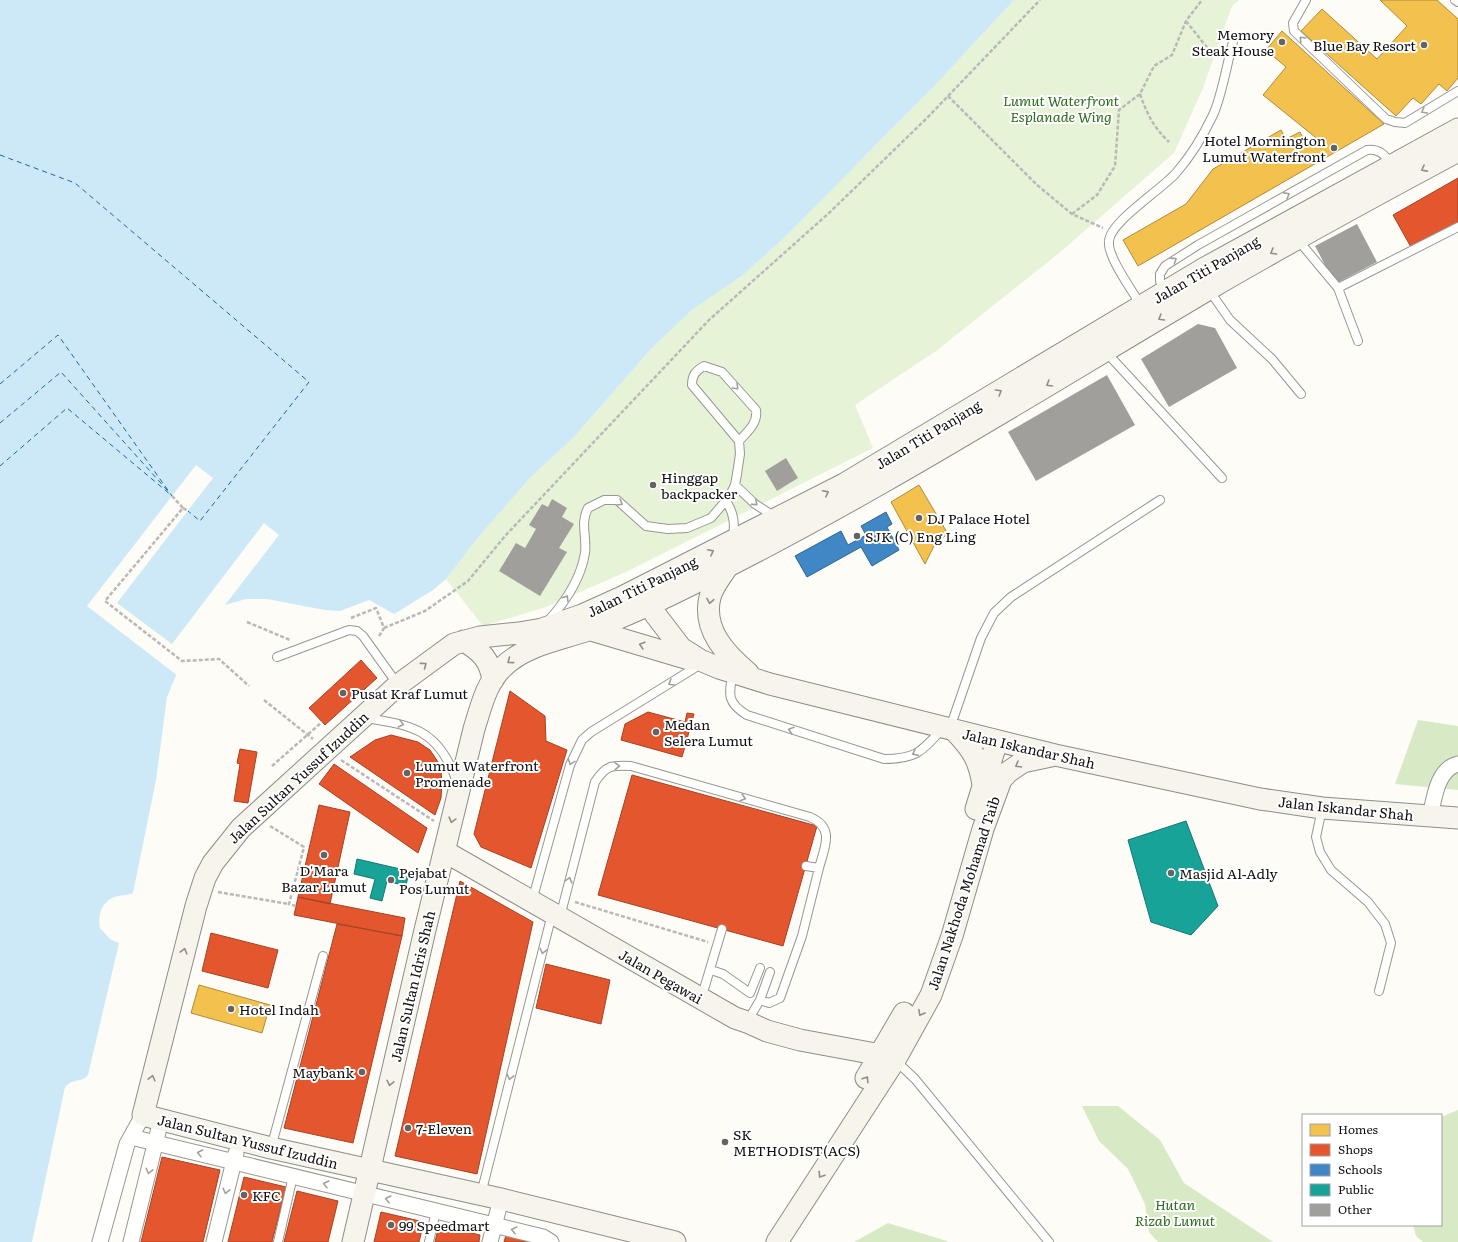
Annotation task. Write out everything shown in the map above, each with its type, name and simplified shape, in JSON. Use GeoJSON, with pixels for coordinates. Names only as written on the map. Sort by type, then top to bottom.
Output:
{"type":"FeatureCollection","features":[{"type":"Feature","properties":{"kind":"street","name":"Jalan Titi Panjang"},"geometry":{"type":"LineString","coordinates":[[544,637],[582,615],[646,596],[728,567],[772,545],[851,500],[1100,343],[1141,306],[1164,292],[1202,269],[1458,129]]}},
{"type":"Feature","properties":{"kind":"street","name":"Jalan Titi Panjang"},"geometry":{"type":"LineString","coordinates":[[390,692],[444,650],[464,641],[544,637],[591,630],[733,540],[844,484],[1100,343],[1208,289],[1297,238],[1458,151]]}},
{"type":"Feature","properties":{"kind":"street"},"geometry":{"type":"LineString","coordinates":[[728,567],[715,586],[710,597],[710,623],[720,645],[727,654],[756,679]]}},
{"type":"Feature","properties":{"kind":"street","name":"Jalan Iskandar Shah"},"geometry":{"type":"LineString","coordinates":[[646,596],[666,631],[681,648],[700,660],[719,668],[756,679],[1055,755],[1260,799],[1322,808],[1458,818]]}},
{"type":"Feature","properties":{"kind":"street"},"geometry":{"type":"LineString","coordinates":[[591,630],[719,668]]}},
{"type":"Feature","properties":{"kind":"street","name":"Jalan Sultan Idris Shah"},"geometry":{"type":"LineString","coordinates":[[353,1242],[371,1170],[444,851],[484,697],[493,680],[502,668],[512,659],[544,637]]}},
{"type":"Feature","properties":{"kind":"street"},"geometry":{"type":"LineString","coordinates":[[464,641],[484,656],[491,669],[493,680]]}},
{"type":"Feature","properties":{"kind":"street","name":"Jalan Sultan Yussuf Izuddin"},"geometry":{"type":"LineString","coordinates":[[390,692],[253,816],[221,850],[213,863],[201,889],[152,1118],[271,1148],[481,1194],[675,1242]]}},
{"type":"Feature","properties":{"kind":"street"},"geometry":{"type":"LineString","coordinates":[[950,729],[975,754],[981,768],[984,786]]}},
{"type":"Feature","properties":{"kind":"street","name":"Jalan Nakhoda Mohamad Taib"},"geometry":{"type":"LineString","coordinates":[[777,1242],[888,1057],[927,968],[940,933],[997,741]]}},
{"type":"Feature","properties":{"kind":"street","name":"Jalan Nakhoda Mohamad Taib"},"geometry":{"type":"LineString","coordinates":[[762,1242],[931,995],[952,936],[993,798],[1002,780],[1008,772],[1023,762],[1055,755]]}},
{"type":"Feature","properties":{"kind":"street"},"geometry":{"type":"LineString","coordinates":[[1430,816],[1443,774],[1453,765],[1458,764]]}},
{"type":"Feature","properties":{"kind":"street","name":"Jalan Pegawai"},"geometry":{"type":"LineString","coordinates":[[444,851],[532,902],[559,910],[701,1000],[735,1018],[767,1031],[800,1040],[888,1057]]}},
{"type":"Feature","properties":{"kind":"street"},"geometry":{"type":"LineString","coordinates":[[100,1242],[127,1144],[131,1137],[152,1118]]}},
{"type":"Feature","properties":{"kind":"street"},"geometry":{"type":"LineString","coordinates":[[131,1242],[156,1142],[152,1118]]}},
{"type":"Feature","properties":{"kind":"street"},"geometry":{"type":"LineString","coordinates":[[131,1137],[543,1237],[550,1242]]}},
{"type":"Feature","properties":{"kind":"street"},"geometry":{"type":"LineString","coordinates":[[214,1242],[239,1140]]}},
{"type":"Feature","properties":{"kind":"street"},"geometry":{"type":"LineString","coordinates":[[490,1242],[501,1199]]}},
{"type":"Feature","properties":{"kind":"lane"},"geometry":{"type":"LineString","coordinates":[[1306,0],[1293,23],[1294,31],[1386,119],[1405,123],[1458,91]]}},
{"type":"Feature","properties":{"kind":"lane"},"geometry":{"type":"LineString","coordinates":[[1141,306],[1111,253],[1109,242],[1111,232],[1118,224],[1162,187],[1175,174],[1194,150],[1214,114],[1233,42]]}},
{"type":"Feature","properties":{"kind":"lane"},"geometry":{"type":"LineString","coordinates":[[1338,288],[1458,228]]}},
{"type":"Feature","properties":{"kind":"lane"},"geometry":{"type":"LineString","coordinates":[[1297,238],[1338,288],[1358,341]]}},
{"type":"Feature","properties":{"kind":"lane"},"geometry":{"type":"LineString","coordinates":[[1208,289],[1230,320],[1272,359],[1301,394]]}},
{"type":"Feature","properties":{"kind":"lane"},"geometry":{"type":"LineString","coordinates":[[1100,343],[1222,478]]}},
{"type":"Feature","properties":{"kind":"lane"},"geometry":{"type":"LineString","coordinates":[[544,637],[558,610],[570,592],[582,566],[585,552],[583,523],[588,508],[604,500],[617,500],[641,523],[652,527],[668,529],[687,528],[711,518],[726,501],[735,485],[740,454],[739,441],[692,385],[692,377],[698,369],[704,366],[722,372],[752,403],[756,410],[757,417],[754,424],[739,441]]}},
{"type":"Feature","properties":{"kind":"lane"},"geometry":{"type":"LineString","coordinates":[[735,485],[755,504],[777,518]]}},
{"type":"Feature","properties":{"kind":"lane"},"geometry":{"type":"LineString","coordinates":[[532,902],[570,765],[582,740],[591,732],[719,668],[731,700],[736,708],[747,715],[884,759],[901,759],[916,754],[950,729],[981,638],[994,613],[1011,597],[1160,500]]}},
{"type":"Feature","properties":{"kind":"lane"},"geometry":{"type":"LineString","coordinates":[[726,501],[732,510],[734,518],[733,540]]}},
{"type":"Feature","properties":{"kind":"lane"},"geometry":{"type":"LineString","coordinates":[[277,657],[349,630],[357,631],[363,636],[390,692]]}},
{"type":"Feature","properties":{"kind":"lane"},"geometry":{"type":"LineString","coordinates":[[363,717],[400,723],[424,733],[447,757],[460,788]]}},
{"type":"Feature","properties":{"kind":"lane"},"geometry":{"type":"LineString","coordinates":[[481,1194],[595,782],[607,768],[616,765],[632,766],[810,817],[820,821],[825,827],[827,837],[802,936],[780,998],[769,1003],[760,1000]]}},
{"type":"Feature","properties":{"kind":"lane"},"geometry":{"type":"LineString","coordinates":[[1322,808],[1316,837],[1320,852],[1330,870],[1368,902],[1384,924],[1391,943],[1379,990]]}},
{"type":"Feature","properties":{"kind":"lane"},"geometry":{"type":"LineString","coordinates":[[806,866],[819,868]]}},
{"type":"Feature","properties":{"kind":"lane"},"geometry":{"type":"LineString","coordinates":[[701,1000],[722,929]]}},
{"type":"Feature","properties":{"kind":"lane"},"geometry":{"type":"LineString","coordinates":[[271,1148],[323,956]]}},
{"type":"Feature","properties":{"kind":"lane"},"geometry":{"type":"LineString","coordinates":[[711,970],[723,974],[750,993],[760,968]]}},
{"type":"Feature","properties":{"kind":"lane"},"geometry":{"type":"LineString","coordinates":[[747,1022],[760,1000],[770,972]]}},
{"type":"Feature","properties":{"kind":"lane"},"geometry":{"type":"LineString","coordinates":[[888,1057],[915,1079],[1049,1242]]}},
{"type":"Feature","properties":{"kind":"lane"},"geometry":{"type":"LineString","coordinates":[[278,1242],[294,1176]]}},
{"type":"Feature","properties":{"kind":"lane"},"geometry":{"type":"LineString","coordinates":[[429,1242],[436,1211]]}},
{"type":"Feature","properties":{"kind":"path"},"geometry":{"type":"LineString","coordinates":[[384,628],[425,611],[468,581],[515,524],[709,320],[828,214],[948,96],[1040,0]]}},
{"type":"Feature","properties":{"kind":"path"},"geometry":{"type":"LineString","coordinates":[[1072,214],[1098,195],[1115,166],[1119,110],[1140,94],[1154,66],[1172,56],[1186,21],[1202,0]]}},
{"type":"Feature","properties":{"kind":"path"},"geometry":{"type":"LineString","coordinates":[[1186,21],[1209,50]]}},
{"type":"Feature","properties":{"kind":"path"},"geometry":{"type":"LineString","coordinates":[[1140,94],[1146,111],[1156,130],[1169,142]]}},
{"type":"Feature","properties":{"kind":"path"},"geometry":{"type":"LineString","coordinates":[[948,96],[1037,185],[1072,214],[1111,232]]}},
{"type":"Feature","properties":{"kind":"path"},"geometry":{"type":"LineString","coordinates":[[172,496],[183,508],[188,511]]}},
{"type":"Feature","properties":{"kind":"path"},"geometry":{"type":"LineString","coordinates":[[183,508],[105,601],[182,661],[219,659],[249,686]]}},
{"type":"Feature","properties":{"kind":"path"},"geometry":{"type":"LineString","coordinates":[[264,700],[326,750],[449,831]]}},
{"type":"Feature","properties":{"kind":"path"},"geometry":{"type":"LineString","coordinates":[[272,766],[322,722]]}},
{"type":"Feature","properties":{"kind":"path"},"geometry":{"type":"LineString","coordinates":[[253,816],[304,847],[289,904]]}},
{"type":"Feature","properties":{"kind":"path"},"geometry":{"type":"LineString","coordinates":[[201,889],[296,906]]}},
{"type":"Feature","properties":{"kind":"path"},"geometry":{"type":"LineString","coordinates":[[559,910],[718,945]]}},
{"type":"Feature","properties":{"kind":"green space","name":"Lumut Waterfront Esplanade Wing"},"geometry":{"type":"Polygon","coordinates":[[[1014,0],[1239,0],[1232,6],[1203,88],[1174,153],[1058,254],[936,351],[855,405],[873,448],[628,571],[546,607],[483,626],[446,579],[480,535],[531,477],[573,438],[651,349],[692,310],[743,275],[786,236],[939,81],[1014,0]]]}},
{"type":"Feature","properties":{"kind":"green space"},"geometry":{"type":"Polygon","coordinates":[[[1418,720],[1458,726],[1458,790],[1395,784],[1418,720]]]}},
{"type":"Feature","properties":{"kind":"green space","name":"Hutan Rizab Lumut"},"geometry":{"type":"Polygon","coordinates":[[[1082,1106],[1118,1106],[1160,1140],[1184,1183],[1273,1242],[1158,1242],[1149,1232],[1145,1204],[1128,1169],[1099,1141],[1082,1106]]]}},
{"type":"Feature","properties":{"kind":"green space"},"geometry":{"type":"Polygon","coordinates":[[[1458,1110],[1458,1242],[1423,1242],[1416,1236],[1413,1226],[1442,1226],[1442,1117],[1458,1110]]]}},
{"type":"Feature","properties":{"kind":"green space"},"geometry":{"type":"Polygon","coordinates":[[[888,1223],[947,1241],[948,1242],[854,1242],[888,1223]]]}},
{"type":"Feature","properties":{"kind":"water"},"geometry":{"type":"Polygon","coordinates":[[[0,0],[1014,0],[939,81],[786,236],[743,275],[692,310],[651,349],[573,438],[531,477],[480,535],[446,579],[433,590],[394,614],[369,600],[340,611],[325,610],[267,599],[246,599],[225,605],[182,661],[167,697],[156,780],[133,893],[108,900],[100,913],[100,928],[110,939],[119,943],[88,1075],[83,1079],[72,1082],[65,1087],[32,1242],[0,1242],[0,0]]]}},
{"type":"Feature","properties":{"kind":"pier"},"geometry":{"type":"Polygon","coordinates":[[[196,465],[213,478],[117,603],[172,644],[264,523],[279,535],[225,605],[227,607],[184,662],[178,676],[87,606],[196,465]]]}},
{"type":"Feature","properties":{"kind":"building: Homes","name":"Blue Bay Resort"},"geometry":{"type":"Polygon","coordinates":[[[1380,0],[1437,0],[1458,19],[1458,78],[1447,91],[1439,84],[1421,104],[1413,98],[1396,116],[1301,31],[1322,9],[1377,59],[1407,26],[1380,0]]]}},
{"type":"Feature","properties":{"kind":"building: Homes"},"geometry":{"type":"Polygon","coordinates":[[[1282,31],[1384,124],[1138,266],[1123,240],[1186,204],[1213,169],[1281,130],[1286,139],[1300,132],[1308,147],[1320,141],[1263,95],[1286,67],[1266,50],[1282,31]]]}},
{"type":"Feature","properties":{"kind":"building: Homes","name":"DJ Palace Hotel"},"geometry":{"type":"Polygon","coordinates":[[[919,485],[948,534],[936,542],[925,564],[891,502],[919,485]]]}},
{"type":"Feature","properties":{"kind":"building: Homes","name":"Hotel Indah"},"geometry":{"type":"Polygon","coordinates":[[[199,985],[270,1005],[262,1033],[191,1013],[199,985]]]}},
{"type":"Feature","properties":{"kind":"building: Shops"},"geometry":{"type":"Polygon","coordinates":[[[1458,178],[1458,223],[1412,249],[1393,215],[1458,178]]]}},
{"type":"Feature","properties":{"kind":"building: Shops","name":"Pusat Kraf Lumut"},"geometry":{"type":"Polygon","coordinates":[[[361,660],[377,678],[325,725],[309,708],[361,660]]]}},
{"type":"Feature","properties":{"kind":"building: Shops"},"geometry":{"type":"Polygon","coordinates":[[[510,691],[545,716],[546,741],[567,750],[531,868],[481,847],[474,834],[510,691]]]}},
{"type":"Feature","properties":{"kind":"building: Shops","name":"Medan Selera Lumut"},"geometry":{"type":"Polygon","coordinates":[[[648,712],[685,722],[687,713],[694,714],[682,757],[621,740],[625,724],[648,712]]]}},
{"type":"Feature","properties":{"kind":"building: Shops","name":"Lumut Waterfront Promenade"},"geometry":{"type":"Polygon","coordinates":[[[391,735],[418,742],[430,750],[440,765],[442,780],[441,798],[435,815],[350,757],[375,740],[391,735]]]}},
{"type":"Feature","properties":{"kind":"building: Shops"},"geometry":{"type":"Polygon","coordinates":[[[240,749],[257,752],[248,803],[234,801],[240,764],[237,763],[240,749]]]}},
{"type":"Feature","properties":{"kind":"building: Shops"},"geometry":{"type":"Polygon","coordinates":[[[334,764],[427,828],[418,853],[319,784],[334,764]]]}},
{"type":"Feature","properties":{"kind":"building: Shops"},"geometry":{"type":"Polygon","coordinates":[[[632,775],[817,826],[783,946],[598,895],[632,775]]]}},
{"type":"Feature","properties":{"kind":"building: Shops","name":"D'Mara Bazar Lumut"},"geometry":{"type":"Polygon","coordinates":[[[319,805],[350,812],[330,904],[298,897],[319,805]]]}},
{"type":"Feature","properties":{"kind":"building: Shops"},"geometry":{"type":"Polygon","coordinates":[[[460,881],[533,922],[477,1174],[395,1156],[460,881]]]}},
{"type":"Feature","properties":{"kind":"building: Shops"},"geometry":{"type":"Polygon","coordinates":[[[298,897],[405,918],[402,936],[294,915],[298,897]]]}},
{"type":"Feature","properties":{"kind":"building: Shops"},"geometry":{"type":"Polygon","coordinates":[[[337,924],[402,936],[353,1143],[284,1128],[337,924]]]}},
{"type":"Feature","properties":{"kind":"building: Shops"},"geometry":{"type":"Polygon","coordinates":[[[211,933],[278,950],[268,988],[202,971],[211,933]]]}},
{"type":"Feature","properties":{"kind":"building: Shops"},"geometry":{"type":"Polygon","coordinates":[[[546,964],[610,980],[601,1024],[536,1008],[546,964]]]}},
{"type":"Feature","properties":{"kind":"building: Shops"},"geometry":{"type":"Polygon","coordinates":[[[162,1157],[220,1170],[203,1242],[141,1242],[162,1157]]]}},
{"type":"Feature","properties":{"kind":"building: Shops"},"geometry":{"type":"Polygon","coordinates":[[[244,1177],[286,1187],[272,1242],[228,1242],[244,1177]]]}},
{"type":"Feature","properties":{"kind":"building: Shops"},"geometry":{"type":"Polygon","coordinates":[[[297,1191],[338,1201],[328,1242],[284,1242],[297,1191]]]}},
{"type":"Feature","properties":{"kind":"building: Shops"},"geometry":{"type":"Polygon","coordinates":[[[381,1212],[424,1222],[419,1242],[374,1242],[381,1212]]]}},
{"type":"Feature","properties":{"kind":"building: Shops"},"geometry":{"type":"Polygon","coordinates":[[[439,1225],[480,1235],[479,1242],[435,1242],[439,1225]]]}},
{"type":"Feature","properties":{"kind":"building: Shops"},"geometry":{"type":"Polygon","coordinates":[[[506,1235],[534,1242],[504,1242],[506,1235]]]}},
{"type":"Feature","properties":{"kind":"building: Schools","name":"SJK (C) Eng Ling"},"geometry":{"type":"Polygon","coordinates":[[[886,512],[892,524],[887,527],[899,550],[872,566],[861,547],[807,577],[795,556],[841,531],[848,545],[866,535],[861,526],[886,512]]]}},
{"type":"Feature","properties":{"kind":"building: Public","name":"Masjid Al-Adly"},"geometry":{"type":"Polygon","coordinates":[[[1186,821],[1218,906],[1191,935],[1151,922],[1128,840],[1186,821]]]}},
{"type":"Feature","properties":{"kind":"building: Public","name":"Pejabat Pos Lumut"},"geometry":{"type":"Polygon","coordinates":[[[357,859],[409,871],[406,886],[387,881],[382,901],[370,898],[375,879],[354,874],[357,859]]]}},
{"type":"Feature","properties":{"kind":"building: Other"},"geometry":{"type":"Polygon","coordinates":[[[1357,224],[1377,262],[1335,284],[1315,246],[1357,224]]]}},
{"type":"Feature","properties":{"kind":"building: Other"},"geometry":{"type":"Polygon","coordinates":[[[1198,324],[1215,328],[1237,368],[1169,407],[1141,359],[1198,324]]]}},
{"type":"Feature","properties":{"kind":"building: Other"},"geometry":{"type":"Polygon","coordinates":[[[1107,375],[1135,425],[1036,481],[1008,432],[1107,375]]]}},
{"type":"Feature","properties":{"kind":"building: Other"},"geometry":{"type":"Polygon","coordinates":[[[786,458],[798,478],[777,491],[765,471],[786,458]]]}},
{"type":"Feature","properties":{"kind":"building: Other"},"geometry":{"type":"Polygon","coordinates":[[[552,499],[567,508],[562,517],[574,524],[559,548],[567,552],[540,596],[499,571],[516,543],[525,548],[536,529],[529,525],[542,504],[548,507],[552,499]]]}},
{"type":"Feature","properties":{"kind":"ferry route"},"geometry":{"type":"LineString","coordinates":[[0,155],[75,183],[309,382],[200,521],[188,511]]}},
{"type":"Feature","properties":{"kind":"ferry route"},"geometry":{"type":"LineString","coordinates":[[0,384],[58,335],[172,496]]}},
{"type":"Feature","properties":{"kind":"ferry route"},"geometry":{"type":"LineString","coordinates":[[0,423],[61,372],[168,491]]}},
{"type":"Feature","properties":{"kind":"ferry route"},"geometry":{"type":"LineString","coordinates":[[0,466],[67,408],[171,495]]}},
{"type":"Feature","properties":{"kind":"place","name":"Memory Steak House"},"geometry":{"type":"Point","coordinates":[1282,42]}},
{"type":"Feature","properties":{"kind":"place","name":"Blue Bay Resort"},"geometry":{"type":"Point","coordinates":[1424,45]}},
{"type":"Feature","properties":{"kind":"place","name":"Hotel Mornington Lumut Waterfront"},"geometry":{"type":"Point","coordinates":[1334,148]}},
{"type":"Feature","properties":{"kind":"place","name":"Hinggap backpacker"},"geometry":{"type":"Point","coordinates":[653,485]}},
{"type":"Feature","properties":{"kind":"place","name":"DJ Palace Hotel"},"geometry":{"type":"Point","coordinates":[919,518]}},
{"type":"Feature","properties":{"kind":"place","name":"SJK (C) Eng Ling"},"geometry":{"type":"Point","coordinates":[857,536]}},
{"type":"Feature","properties":{"kind":"place","name":"Pusat Kraf Lumut"},"geometry":{"type":"Point","coordinates":[343,693]}},
{"type":"Feature","properties":{"kind":"place","name":"Medan Selera Lumut"},"geometry":{"type":"Point","coordinates":[656,732]}},
{"type":"Feature","properties":{"kind":"place","name":"Lumut Waterfront Promenade"},"geometry":{"type":"Point","coordinates":[407,773]}},
{"type":"Feature","properties":{"kind":"place","name":"D'Mara Bazar Lumut"},"geometry":{"type":"Point","coordinates":[324,855]}},
{"type":"Feature","properties":{"kind":"place","name":"Masjid Al-Adly"},"geometry":{"type":"Point","coordinates":[1171,873]}},
{"type":"Feature","properties":{"kind":"place","name":"Pejabat Pos Lumut"},"geometry":{"type":"Point","coordinates":[391,880]}},
{"type":"Feature","properties":{"kind":"place","name":"Hotel Indah"},"geometry":{"type":"Point","coordinates":[231,1009]}},
{"type":"Feature","properties":{"kind":"place","name":"Maybank"},"geometry":{"type":"Point","coordinates":[362,1072]}},
{"type":"Feature","properties":{"kind":"place","name":"7-Eleven"},"geometry":{"type":"Point","coordinates":[408,1128]}},
{"type":"Feature","properties":{"kind":"place","name":"SK METHODIST(ACS)"},"geometry":{"type":"Point","coordinates":[725,1142]}},
{"type":"Feature","properties":{"kind":"place","name":"KFC"},"geometry":{"type":"Point","coordinates":[244,1195]}},
{"type":"Feature","properties":{"kind":"place","name":"99 Speedmart"},"geometry":{"type":"Point","coordinates":[391,1225]}}]}
